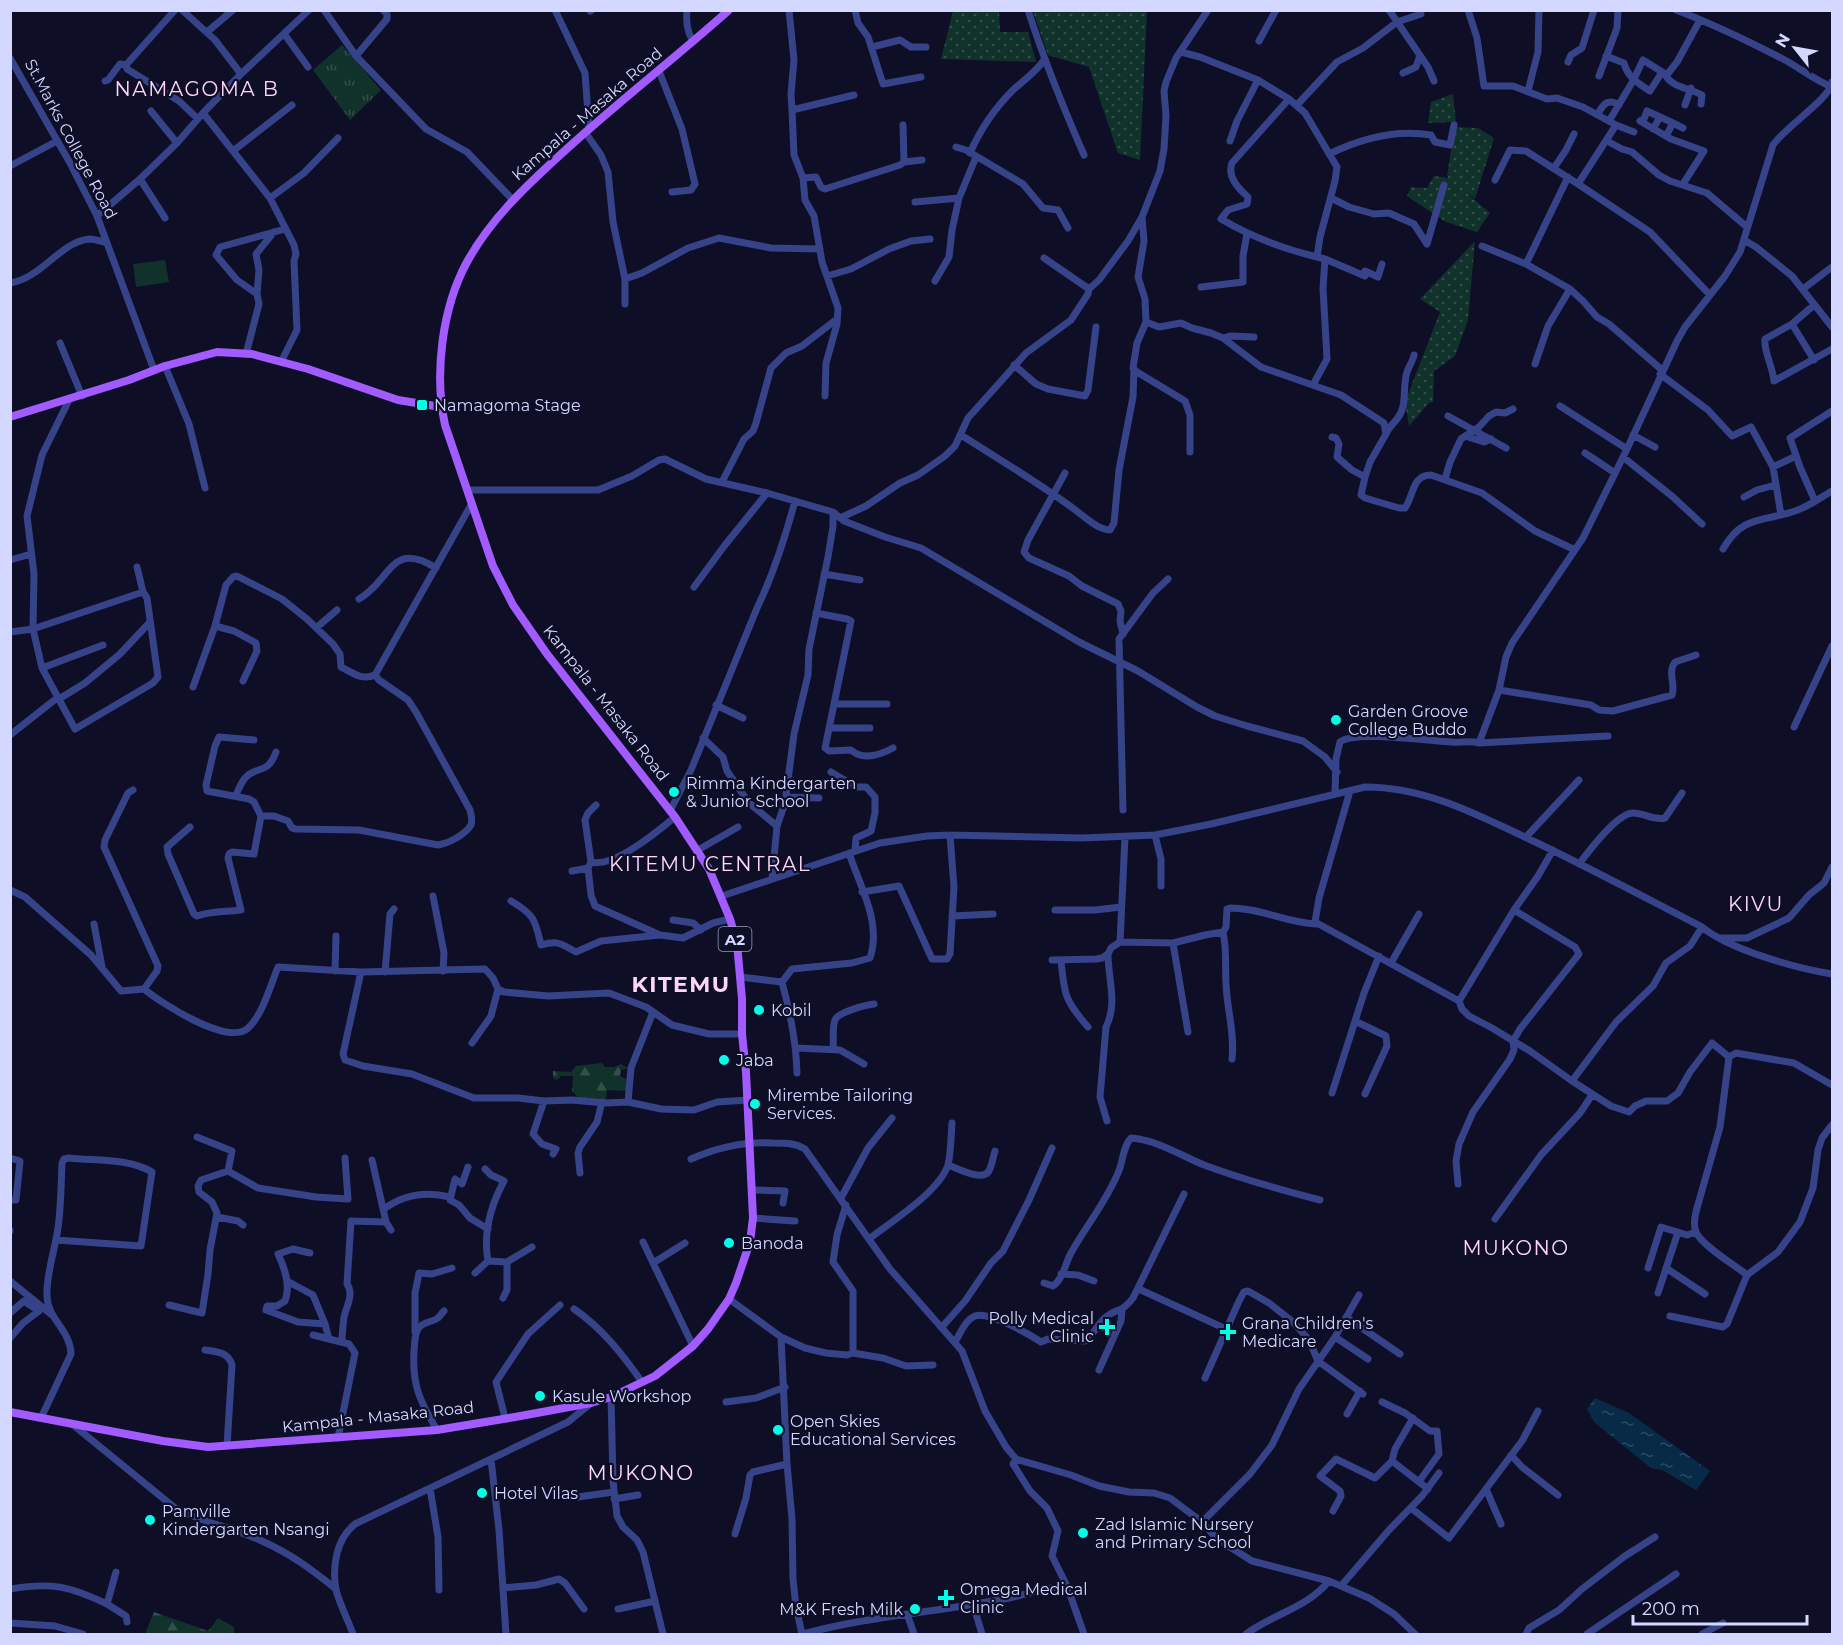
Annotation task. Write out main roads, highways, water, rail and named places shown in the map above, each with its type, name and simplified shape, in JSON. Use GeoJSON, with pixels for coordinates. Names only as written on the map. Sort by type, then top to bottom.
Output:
{"type":"FeatureCollection","features":[{"type":"Feature","properties":{"kind":"main road","name":"Kampala - Masaka Road"},"geometry":{"type":"LineString","coordinates":[[10,1412],[163,1441],[208,1447],[437,1430],[591,1403],[611,1397],[642,1382],[679,1359],[708,1329],[729,1299],[741,1273],[750,1242],[753,1218],[740,977],[736,943],[730,919],[722,896],[698,850],[673,814],[547,654],[513,605],[493,566],[445,425],[441,407],[440,379],[441,354],[447,322],[466,263],[481,240],[513,200],[587,130],[729,10]]}},
{"type":"Feature","properties":{"kind":"main road"},"geometry":{"type":"LineString","coordinates":[[10,417],[82,396],[165,366],[217,352],[246,354],[281,362],[398,400],[441,407]]}},
{"type":"Feature","properties":{"kind":"water"},"geometry":{"type":"Polygon","coordinates":[[[1595,1398],[1629,1413],[1710,1471],[1696,1490],[1662,1470],[1651,1468],[1594,1422],[1587,1409],[1595,1398]]]}},
{"type":"Feature","properties":{"kind":"place","name":"Namagoma Stage"},"geometry":{"type":"Point","coordinates":[422,405]}},
{"type":"Feature","properties":{"kind":"place","name":"Garden Groove College Buddo"},"geometry":{"type":"Point","coordinates":[1336,720]}},
{"type":"Feature","properties":{"kind":"place","name":"Rimma Kindergarten & Junior School"},"geometry":{"type":"Point","coordinates":[674,792]}},
{"type":"Feature","properties":{"kind":"place","name":"Kobil"},"geometry":{"type":"Point","coordinates":[759,1010]}},
{"type":"Feature","properties":{"kind":"place","name":"Jaba"},"geometry":{"type":"Point","coordinates":[724,1060]}},
{"type":"Feature","properties":{"kind":"place","name":"Mirembe Tailoring Services."},"geometry":{"type":"Point","coordinates":[755,1104]}},
{"type":"Feature","properties":{"kind":"place","name":"Banoda"},"geometry":{"type":"Point","coordinates":[729,1243]}},
{"type":"Feature","properties":{"kind":"place","name":"Polly Medical Clinic"},"geometry":{"type":"Point","coordinates":[1107,1327]}},
{"type":"Feature","properties":{"kind":"place","name":"Grana Children's Medicare"},"geometry":{"type":"Point","coordinates":[1228,1332]}},
{"type":"Feature","properties":{"kind":"place","name":"Kasule Workshop"},"geometry":{"type":"Point","coordinates":[540,1396]}},
{"type":"Feature","properties":{"kind":"place","name":"Open Skies Educational Services"},"geometry":{"type":"Point","coordinates":[778,1430]}},
{"type":"Feature","properties":{"kind":"place","name":"Hotel Vilas"},"geometry":{"type":"Point","coordinates":[482,1493]}},
{"type":"Feature","properties":{"kind":"place","name":"Pamville Kindergarten Nsangi"},"geometry":{"type":"Point","coordinates":[150,1520]}},
{"type":"Feature","properties":{"kind":"place","name":"Zad Islamic Nursery and Primary School"},"geometry":{"type":"Point","coordinates":[1083,1533]}},
{"type":"Feature","properties":{"kind":"place","name":"Omega Medical Clinic"},"geometry":{"type":"Point","coordinates":[946,1598]}},
{"type":"Feature","properties":{"kind":"place","name":"M&K Fresh Milk"},"geometry":{"type":"Point","coordinates":[915,1609]}},
{"type":"Feature","properties":{"kind":"district","name":"NAMAGOMA B"},"geometry":{"type":"Point","coordinates":[197,89]}},
{"type":"Feature","properties":{"kind":"district","name":"KITEMU CENTRAL"},"geometry":{"type":"Point","coordinates":[710,864]}},
{"type":"Feature","properties":{"kind":"district","name":"KIVU"},"geometry":{"type":"Point","coordinates":[1756,904]}},
{"type":"Feature","properties":{"kind":"district","name":"KITEMU"},"geometry":{"type":"Point","coordinates":[681,984]}},
{"type":"Feature","properties":{"kind":"district","name":"MUKONO"},"geometry":{"type":"Point","coordinates":[1516,1248]}},
{"type":"Feature","properties":{"kind":"district","name":"MUKONO"},"geometry":{"type":"Point","coordinates":[641,1473]}}]}
